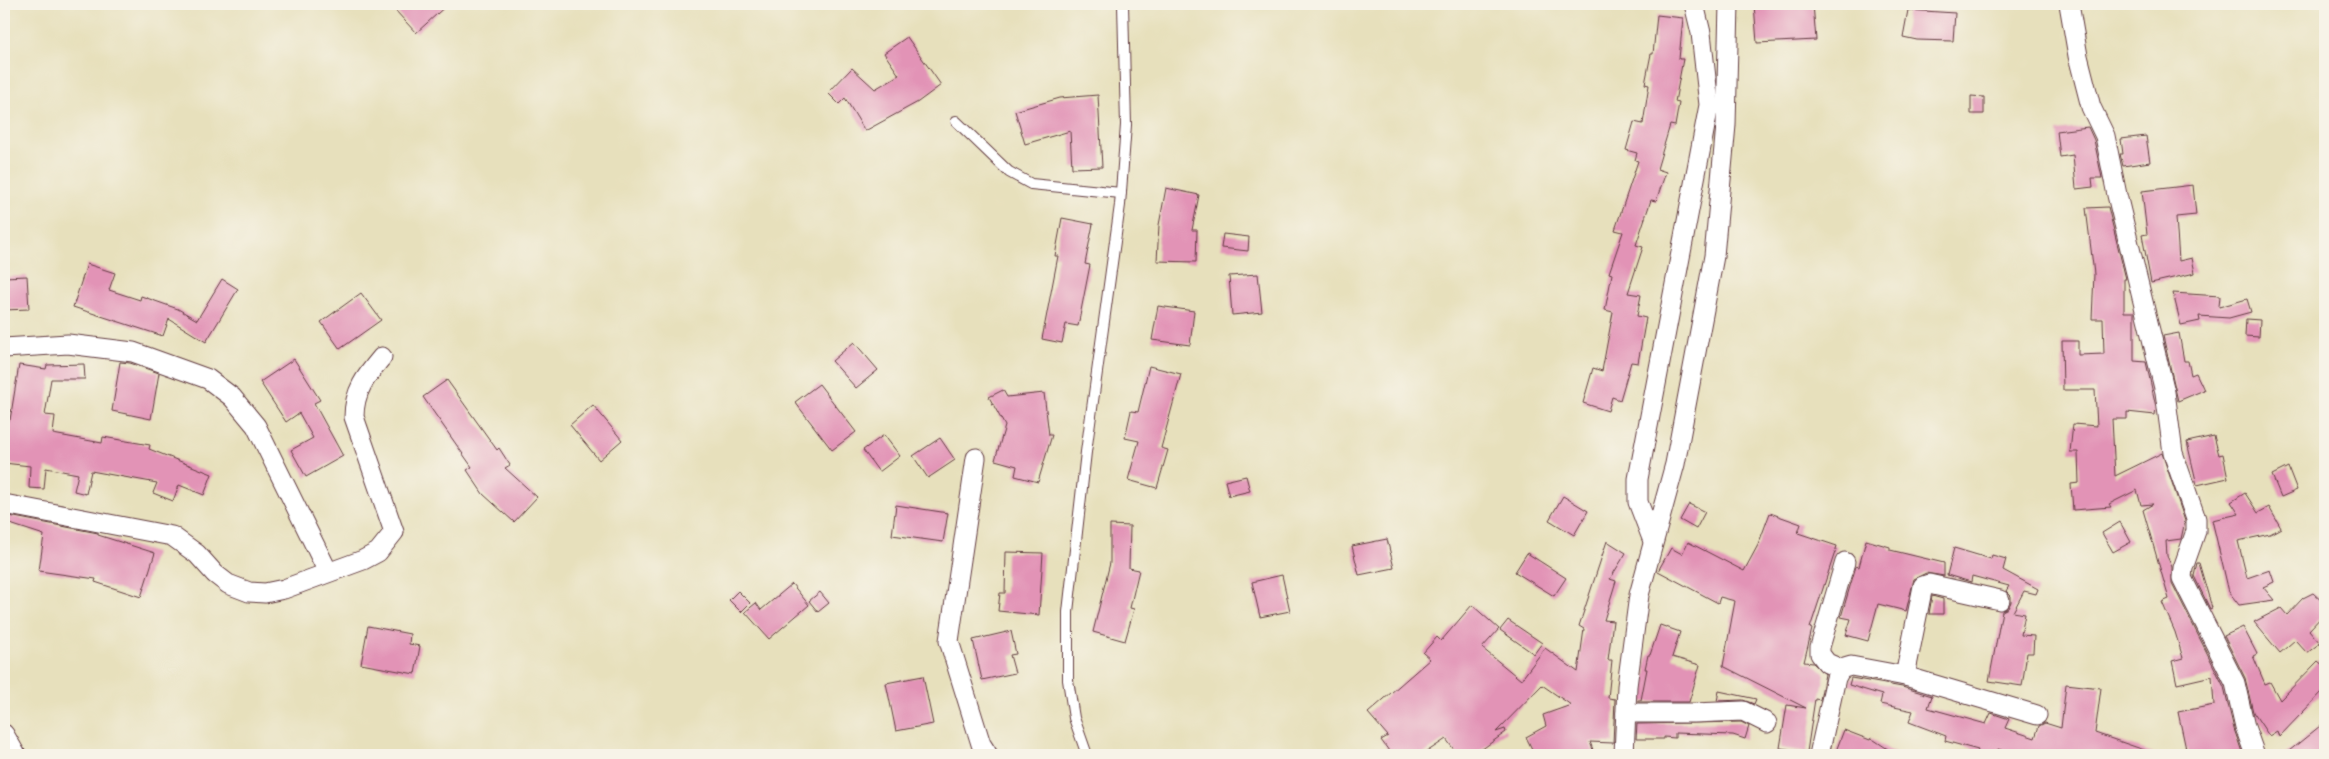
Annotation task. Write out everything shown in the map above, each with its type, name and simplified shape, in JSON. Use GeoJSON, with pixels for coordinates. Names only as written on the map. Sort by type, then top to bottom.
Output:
{"type":"FeatureCollection","features":[{"type":"Feature","properties":{"kind":"street"},"geometry":{"type":"LineString","coordinates":[[1652,541],[1638,502],[1638,479],[1708,105],[1702,33],[1694,4]]}},
{"type":"Feature","properties":{"kind":"street"},"geometry":{"type":"LineString","coordinates":[[1624,755],[1627,686],[1639,595],[1652,541],[1675,464],[1714,256],[1726,125],[1729,4]]}},
{"type":"Feature","properties":{"kind":"street"},"geometry":{"type":"LineString","coordinates":[[2069,4],[2078,56],[2091,107],[2105,136],[2121,214],[2165,392],[2173,453],[2196,519],[2196,531],[2183,568],[2182,578],[2235,683],[2245,727],[2256,755]]}},
{"type":"Feature","properties":{"kind":"street"},"geometry":{"type":"LineString","coordinates":[[4,348],[68,344],[133,352],[208,379],[232,397],[256,426],[328,572]]}},
{"type":"Feature","properties":{"kind":"street"},"geometry":{"type":"LineString","coordinates":[[4,504],[172,536],[197,554],[215,574],[228,584],[249,592],[265,593],[284,589],[363,560],[378,552],[394,532],[354,416],[354,402],[358,390],[367,375],[382,357]]}},
{"type":"Feature","properties":{"kind":"street"},"geometry":{"type":"LineString","coordinates":[[976,458],[950,641],[973,718],[988,755]]}},
{"type":"Feature","properties":{"kind":"street"},"geometry":{"type":"LineString","coordinates":[[1845,562],[1820,646],[1820,654],[1827,662],[1841,669],[1851,666],[1904,676],[2037,715]]}},
{"type":"Feature","properties":{"kind":"street"},"geometry":{"type":"LineString","coordinates":[[1904,676],[1922,586],[1929,584],[2000,600]]}},
{"type":"Feature","properties":{"kind":"street"},"geometry":{"type":"LineString","coordinates":[[1818,755],[1836,678],[1841,669]]}},
{"type":"Feature","properties":{"kind":"street"},"geometry":{"type":"LineString","coordinates":[[1626,713],[1694,714],[1743,711],[1767,723]]}},
{"type":"Feature","properties":{"kind":"street"},"geometry":{"type":"LineString","coordinates":[[4,734],[16,755]]}},
{"type":"Feature","properties":{"kind":"lane"},"geometry":{"type":"LineString","coordinates":[[1087,755],[1074,718],[1068,680],[1068,612],[1086,452],[1121,193],[1126,125],[1123,4]]}},
{"type":"Feature","properties":{"kind":"lane"},"geometry":{"type":"LineString","coordinates":[[956,121],[1009,172],[1031,184],[1121,193]]}},
{"type":"Feature","properties":{"kind":"building"},"geometry":{"type":"Polygon","coordinates":[[[401,4],[448,4],[416,33],[395,10],[401,4]]]}},
{"type":"Feature","properties":{"kind":"building"},"geometry":{"type":"Polygon","coordinates":[[[1754,4],[1813,4],[1816,40],[1757,43],[1754,4]]]}},
{"type":"Feature","properties":{"kind":"building"},"geometry":{"type":"Polygon","coordinates":[[[1908,10],[1955,13],[1953,41],[1917,40],[1903,37],[1908,10]]]}},
{"type":"Feature","properties":{"kind":"building"},"geometry":{"type":"Polygon","coordinates":[[[1657,15],[1683,18],[1679,59],[1683,59],[1675,102],[1679,103],[1675,126],[1670,125],[1657,169],[1666,172],[1656,201],[1651,200],[1636,245],[1643,247],[1628,293],[1641,295],[1637,316],[1646,318],[1638,363],[1631,362],[1620,400],[1612,397],[1608,411],[1583,403],[1593,368],[1602,371],[1613,312],[1605,310],[1612,274],[1609,273],[1623,232],[1615,230],[1638,161],[1635,160],[1637,153],[1626,150],[1634,122],[1643,124],[1649,85],[1645,84],[1651,54],[1653,54],[1657,15]]]}},
{"type":"Feature","properties":{"kind":"building"},"geometry":{"type":"Polygon","coordinates":[[[907,37],[941,85],[918,102],[865,131],[845,98],[839,104],[828,93],[852,68],[875,89],[899,75],[884,53],[907,37]]]}},
{"type":"Feature","properties":{"kind":"building"},"geometry":{"type":"Polygon","coordinates":[[[1098,95],[1102,167],[1072,168],[1070,131],[1025,144],[1015,111],[1060,98],[1098,95]]]}},
{"type":"Feature","properties":{"kind":"building"},"geometry":{"type":"Polygon","coordinates":[[[1971,96],[1984,97],[1984,114],[1971,114],[1971,96]]]}},
{"type":"Feature","properties":{"kind":"building"},"geometry":{"type":"Polygon","coordinates":[[[2088,127],[2094,140],[2102,178],[2092,178],[2093,187],[2076,189],[2073,155],[2060,157],[2057,131],[2088,127]]]}},
{"type":"Feature","properties":{"kind":"building"},"geometry":{"type":"Polygon","coordinates":[[[2146,136],[2150,162],[2123,166],[2120,154],[2123,154],[2121,139],[2146,136]]]}},
{"type":"Feature","properties":{"kind":"building"},"geometry":{"type":"Polygon","coordinates":[[[2193,185],[2196,215],[2176,217],[2179,261],[2192,258],[2195,273],[2151,283],[2142,235],[2147,234],[2142,191],[2193,185]]]}},
{"type":"Feature","properties":{"kind":"building"},"geometry":{"type":"Polygon","coordinates":[[[1166,188],[1199,195],[1192,230],[1197,230],[1196,262],[1157,261],[1159,225],[1166,188]]]}},
{"type":"Feature","properties":{"kind":"building"},"geometry":{"type":"Polygon","coordinates":[[[2108,207],[2126,279],[2124,279],[2124,312],[2134,312],[2134,361],[2146,362],[2156,407],[2155,415],[2127,412],[2127,419],[2112,419],[2115,476],[2162,453],[2185,521],[2181,539],[2166,541],[2167,556],[2172,567],[2172,583],[2224,687],[2234,729],[2243,755],[2188,755],[2178,712],[2214,705],[2212,676],[2177,684],[2172,661],[2183,658],[2175,632],[2162,602],[2169,599],[2143,510],[2153,504],[2141,505],[2137,490],[2109,504],[2111,507],[2073,510],[2071,484],[2079,483],[2078,452],[2070,452],[2073,424],[2097,426],[2095,390],[2063,390],[2062,341],[2078,341],[2078,355],[2104,354],[2103,319],[2092,319],[2094,274],[2086,208],[2108,207]]]}},
{"type":"Feature","properties":{"kind":"building"},"geometry":{"type":"Polygon","coordinates":[[[1062,218],[1093,224],[1085,264],[1090,265],[1078,326],[1066,324],[1062,343],[1042,339],[1058,256],[1055,256],[1062,218]]]}},
{"type":"Feature","properties":{"kind":"building"},"geometry":{"type":"Polygon","coordinates":[[[1223,234],[1249,237],[1248,251],[1221,248],[1223,234]]]}},
{"type":"Feature","properties":{"kind":"building"},"geometry":{"type":"Polygon","coordinates":[[[87,264],[115,273],[109,290],[140,300],[141,296],[178,309],[197,320],[222,279],[238,289],[206,342],[169,319],[163,336],[73,307],[87,264]]]}},
{"type":"Feature","properties":{"kind":"building"},"geometry":{"type":"Polygon","coordinates":[[[1258,274],[1262,312],[1232,315],[1229,276],[1258,274]]]}},
{"type":"Feature","properties":{"kind":"building"},"geometry":{"type":"Polygon","coordinates":[[[27,276],[29,309],[4,310],[4,277],[27,276]]]}},
{"type":"Feature","properties":{"kind":"building"},"geometry":{"type":"Polygon","coordinates":[[[361,293],[381,320],[340,349],[321,322],[361,293]]]}},
{"type":"Feature","properties":{"kind":"building"},"geometry":{"type":"Polygon","coordinates":[[[2173,293],[2220,296],[2219,307],[2247,299],[2251,312],[2229,318],[2199,316],[2200,321],[2181,325],[2173,293]]]}},
{"type":"Feature","properties":{"kind":"building"},"geometry":{"type":"Polygon","coordinates":[[[1158,306],[1194,311],[1190,345],[1152,340],[1158,306]]]}},
{"type":"Feature","properties":{"kind":"building"},"geometry":{"type":"Polygon","coordinates":[[[2246,319],[2260,320],[2259,337],[2245,336],[2246,319]]]}},
{"type":"Feature","properties":{"kind":"building"},"geometry":{"type":"Polygon","coordinates":[[[2179,333],[2184,361],[2188,361],[2191,375],[2196,373],[2204,390],[2178,401],[2163,336],[2179,333]]]}},
{"type":"Feature","properties":{"kind":"building"},"geometry":{"type":"Polygon","coordinates":[[[854,342],[878,370],[856,388],[832,361],[854,342]]]}},
{"type":"Feature","properties":{"kind":"building"},"geometry":{"type":"Polygon","coordinates":[[[294,359],[320,400],[314,403],[343,456],[306,477],[291,450],[313,438],[299,413],[286,422],[260,382],[294,359]]]}},
{"type":"Feature","properties":{"kind":"building"},"geometry":{"type":"Polygon","coordinates":[[[120,362],[130,363],[159,373],[151,419],[112,411],[120,362]]]}},
{"type":"Feature","properties":{"kind":"building"},"geometry":{"type":"Polygon","coordinates":[[[84,364],[85,379],[51,379],[45,415],[55,416],[53,434],[102,443],[103,437],[150,445],[149,449],[212,474],[204,495],[179,485],[173,501],[153,493],[157,483],[91,471],[86,494],[74,491],[78,474],[46,468],[44,489],[29,488],[30,466],[4,463],[4,419],[10,420],[19,365],[46,369],[47,365],[84,364]]]}},
{"type":"Feature","properties":{"kind":"building"},"geometry":{"type":"Polygon","coordinates":[[[1149,366],[1181,374],[1161,448],[1168,450],[1157,488],[1128,480],[1139,441],[1125,438],[1131,411],[1138,412],[1149,366]]]}},
{"type":"Feature","properties":{"kind":"building"},"geometry":{"type":"Polygon","coordinates":[[[447,380],[497,450],[499,448],[510,465],[505,468],[537,497],[514,522],[483,494],[467,470],[472,467],[423,397],[447,380]]]}},
{"type":"Feature","properties":{"kind":"building"},"geometry":{"type":"Polygon","coordinates":[[[819,384],[856,432],[832,450],[795,402],[819,384]]]}},
{"type":"Feature","properties":{"kind":"building"},"geometry":{"type":"Polygon","coordinates":[[[1003,390],[1007,397],[1044,393],[1049,435],[1052,435],[1038,482],[1015,476],[1017,466],[995,460],[1005,426],[989,397],[1003,390]]]}},
{"type":"Feature","properties":{"kind":"building"},"geometry":{"type":"Polygon","coordinates":[[[593,405],[622,440],[599,460],[570,425],[593,405]]]}},
{"type":"Feature","properties":{"kind":"building"},"geometry":{"type":"Polygon","coordinates":[[[884,435],[900,456],[879,472],[863,450],[884,435]]]}},
{"type":"Feature","properties":{"kind":"building"},"geometry":{"type":"Polygon","coordinates":[[[2214,436],[2219,455],[2223,454],[2228,478],[2197,485],[2187,442],[2214,436]]]}},
{"type":"Feature","properties":{"kind":"building"},"geometry":{"type":"Polygon","coordinates":[[[940,438],[955,460],[928,478],[913,456],[940,438]]]}},
{"type":"Feature","properties":{"kind":"building"},"geometry":{"type":"Polygon","coordinates":[[[2288,467],[2297,490],[2281,497],[2272,475],[2288,467]]]}},
{"type":"Feature","properties":{"kind":"building"},"geometry":{"type":"Polygon","coordinates":[[[1246,476],[1250,491],[1229,496],[1225,481],[1246,476]]]}},
{"type":"Feature","properties":{"kind":"building"},"geometry":{"type":"Polygon","coordinates":[[[2245,493],[2258,513],[2269,507],[2281,528],[2270,534],[2238,541],[2247,578],[2270,570],[2274,582],[2263,587],[2274,600],[2239,605],[2229,592],[2212,520],[2239,514],[2231,502],[2245,493]]]}},
{"type":"Feature","properties":{"kind":"building"},"geometry":{"type":"Polygon","coordinates":[[[1563,496],[1588,511],[1574,535],[1549,520],[1563,496]]]}},
{"type":"Feature","properties":{"kind":"building"},"geometry":{"type":"Polygon","coordinates":[[[1689,504],[1705,512],[1696,529],[1680,520],[1689,504]]]}},
{"type":"Feature","properties":{"kind":"building"},"geometry":{"type":"Polygon","coordinates":[[[896,505],[948,513],[943,542],[892,535],[896,505]]]}},
{"type":"Feature","properties":{"kind":"building"},"geometry":{"type":"Polygon","coordinates":[[[1770,513],[1801,524],[1798,533],[1837,546],[1810,628],[1812,629],[1804,662],[1813,663],[1825,674],[1820,700],[1815,699],[1807,752],[1780,748],[1787,705],[1806,708],[1723,666],[1735,601],[1720,597],[1718,603],[1658,571],[1671,548],[1682,554],[1688,542],[1744,571],[1758,545],[1770,513]]]}},
{"type":"Feature","properties":{"kind":"building"},"geometry":{"type":"Polygon","coordinates":[[[4,515],[98,533],[98,535],[155,553],[141,597],[95,582],[96,579],[39,571],[44,535],[4,522],[4,515]]]}},
{"type":"Feature","properties":{"kind":"building"},"geometry":{"type":"Polygon","coordinates":[[[2120,522],[2131,542],[2113,552],[2102,533],[2120,522]]]}},
{"type":"Feature","properties":{"kind":"building"},"geometry":{"type":"Polygon","coordinates":[[[1110,525],[1130,526],[1129,568],[1139,570],[1130,608],[1134,609],[1125,641],[1093,632],[1110,563],[1110,525]]]}},
{"type":"Feature","properties":{"kind":"building"},"geometry":{"type":"Polygon","coordinates":[[[1387,539],[1394,568],[1359,575],[1352,546],[1387,539]]]}},
{"type":"Feature","properties":{"kind":"building"},"geometry":{"type":"Polygon","coordinates":[[[1866,540],[1890,547],[1890,550],[1944,563],[1944,576],[1926,573],[1914,579],[1906,611],[1878,604],[1868,641],[1846,635],[1851,619],[1841,617],[1856,566],[1859,567],[1866,540]]]}},
{"type":"Feature","properties":{"kind":"building"},"geometry":{"type":"Polygon","coordinates":[[[1607,541],[1626,553],[1610,579],[1616,581],[1604,620],[1613,621],[1608,660],[1612,660],[1608,698],[1615,699],[1613,743],[1590,742],[1595,755],[1535,755],[1526,737],[1546,726],[1543,715],[1571,705],[1542,685],[1496,732],[1505,729],[1506,732],[1474,755],[1458,755],[1446,739],[1422,755],[1392,755],[1381,740],[1388,736],[1368,713],[1430,659],[1423,653],[1437,637],[1441,641],[1472,605],[1499,629],[1482,648],[1521,680],[1545,648],[1578,672],[1584,629],[1579,626],[1607,541]]]}},
{"type":"Feature","properties":{"kind":"building"},"geometry":{"type":"Polygon","coordinates":[[[1954,548],[1991,559],[1992,555],[2006,559],[2003,570],[2038,589],[2036,594],[2024,591],[2013,612],[2025,614],[2021,635],[2034,636],[2033,653],[2027,653],[2022,686],[1989,681],[2002,611],[2008,608],[2011,602],[2011,596],[2006,591],[2009,586],[1972,576],[1971,582],[1947,575],[1954,548]]]}},
{"type":"Feature","properties":{"kind":"building"},"geometry":{"type":"Polygon","coordinates":[[[1006,552],[1043,553],[1039,615],[998,611],[1000,593],[1005,593],[1006,552]]]}},
{"type":"Feature","properties":{"kind":"building"},"geometry":{"type":"Polygon","coordinates":[[[1527,553],[1566,578],[1554,596],[1515,572],[1527,553]]]}},
{"type":"Feature","properties":{"kind":"building"},"geometry":{"type":"Polygon","coordinates":[[[2197,563],[2199,563],[2212,608],[2210,609],[2194,576],[2197,563]]]}},
{"type":"Feature","properties":{"kind":"building"},"geometry":{"type":"Polygon","coordinates":[[[1282,575],[1290,611],[1260,617],[1252,582],[1282,575]]]}},
{"type":"Feature","properties":{"kind":"building"},"geometry":{"type":"Polygon","coordinates":[[[792,584],[809,605],[769,639],[745,612],[756,603],[761,610],[792,584]]]}},
{"type":"Feature","properties":{"kind":"building"},"geometry":{"type":"Polygon","coordinates":[[[738,591],[750,603],[741,612],[729,600],[738,591]]]}},
{"type":"Feature","properties":{"kind":"building"},"geometry":{"type":"Polygon","coordinates":[[[820,592],[829,603],[818,612],[809,601],[820,592]]]}},
{"type":"Feature","properties":{"kind":"building"},"geometry":{"type":"Polygon","coordinates":[[[2313,593],[2325,604],[2325,613],[2309,630],[2320,643],[2307,653],[2295,640],[2280,653],[2254,622],[2281,608],[2287,615],[2303,598],[2313,593]]]}},
{"type":"Feature","properties":{"kind":"building"},"geometry":{"type":"Polygon","coordinates":[[[1932,596],[1943,599],[1943,614],[1929,614],[1932,596]]]}},
{"type":"Feature","properties":{"kind":"building"},"geometry":{"type":"Polygon","coordinates":[[[1508,620],[1542,643],[1534,654],[1500,630],[1508,620]]]}},
{"type":"Feature","properties":{"kind":"building"},"geometry":{"type":"Polygon","coordinates":[[[1660,625],[1680,632],[1672,657],[1700,665],[1689,702],[1638,702],[1638,700],[1641,700],[1648,655],[1650,655],[1660,625]]]}},
{"type":"Feature","properties":{"kind":"building"},"geometry":{"type":"Polygon","coordinates":[[[368,626],[410,634],[409,644],[420,646],[415,674],[361,664],[368,626]]]}},
{"type":"Feature","properties":{"kind":"building"},"geometry":{"type":"Polygon","coordinates":[[[2243,627],[2257,654],[2253,656],[2265,684],[2270,682],[2280,700],[2318,661],[2325,667],[2325,689],[2279,737],[2277,731],[2269,736],[2253,712],[2245,678],[2224,636],[2243,627]]]}},
{"type":"Feature","properties":{"kind":"building"},"geometry":{"type":"Polygon","coordinates":[[[1011,631],[1016,654],[1010,655],[1015,673],[982,680],[973,640],[1011,631]]]}},
{"type":"Feature","properties":{"kind":"building"},"geometry":{"type":"Polygon","coordinates":[[[923,676],[933,724],[896,731],[886,683],[923,676]]]}},
{"type":"Feature","properties":{"kind":"building"},"geometry":{"type":"Polygon","coordinates":[[[1851,678],[1902,687],[1932,696],[1928,708],[1986,724],[1991,713],[2009,719],[2005,728],[2035,738],[2039,726],[2045,723],[2061,728],[2066,684],[2101,688],[2095,733],[2153,753],[2153,755],[2016,755],[1998,749],[1995,755],[1976,755],[1978,750],[1945,741],[1946,736],[1909,722],[1913,711],[1880,704],[1882,695],[1849,685],[1851,678]]]}},
{"type":"Feature","properties":{"kind":"building"},"geometry":{"type":"Polygon","coordinates":[[[1719,691],[1756,699],[1754,704],[1743,700],[1717,701],[1719,691]]]}},
{"type":"Feature","properties":{"kind":"building"},"geometry":{"type":"Polygon","coordinates":[[[1741,722],[1749,726],[1745,739],[1733,735],[1675,733],[1675,738],[1636,739],[1637,724],[1741,722]]]}},
{"type":"Feature","properties":{"kind":"building"},"geometry":{"type":"Polygon","coordinates":[[[2325,722],[2325,755],[2284,755],[2325,722]]]}},
{"type":"Feature","properties":{"kind":"building"},"geometry":{"type":"Polygon","coordinates":[[[1844,730],[1870,740],[1871,738],[1897,755],[1849,755],[1836,751],[1844,730]]]}}]}
